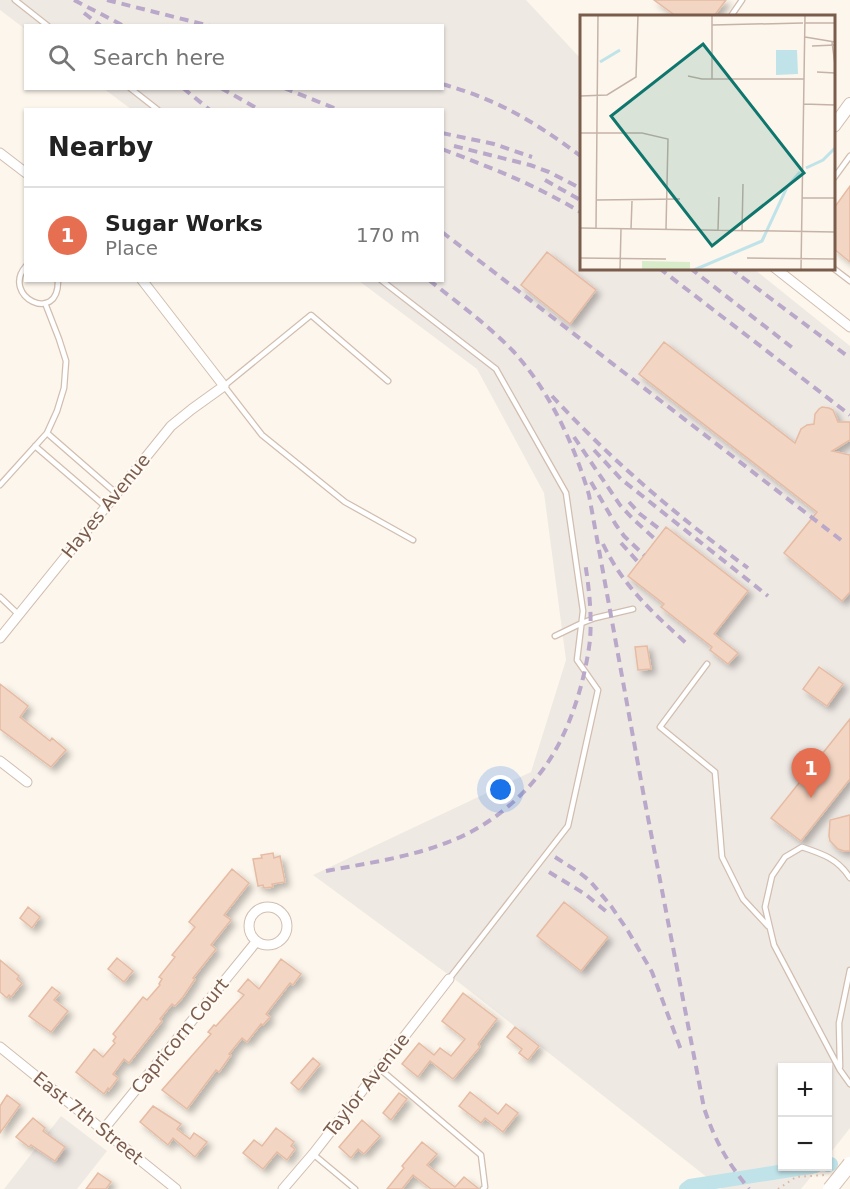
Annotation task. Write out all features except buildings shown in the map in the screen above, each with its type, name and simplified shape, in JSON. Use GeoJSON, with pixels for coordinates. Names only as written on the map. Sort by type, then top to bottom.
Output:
{"type":"FeatureCollection","features":[{"type":"Feature","properties":{"kind":"main road"},"geometry":{"type":"LineString","coordinates":[[830,1189],[850,1164]]}},
{"type":"Feature","properties":{"kind":"street"},"geometry":{"type":"LineString","coordinates":[[835,125],[850,104]]}},
{"type":"Feature","properties":{"kind":"street"},"geometry":{"type":"LineString","coordinates":[[0,154],[24,172]]}},
{"type":"Feature","properties":{"kind":"street"},"geometry":{"type":"LineString","coordinates":[[778,270],[850,327]]}},
{"type":"Feature","properties":{"kind":"street"},"geometry":{"type":"LineString","coordinates":[[144,282],[224,386]]}},
{"type":"Feature","properties":{"kind":"street","name":"Hayes Avenue"},"geometry":{"type":"LineString","coordinates":[[0,638],[171,426],[224,386]]}},
{"type":"Feature","properties":{"kind":"street"},"geometry":{"type":"LineString","coordinates":[[0,761],[27,782]]}},
{"type":"Feature","properties":{"kind":"street"},"geometry":{"type":"LineString","coordinates":[[267,906],[279,910],[287,921],[285,935],[275,944],[262,945],[256,942],[249,932],[249,920],[252,914],[267,906]]}},
{"type":"Feature","properties":{"kind":"street","name":"Capricorn Court"},"geometry":{"type":"LineString","coordinates":[[103,1130],[256,942]]}},
{"type":"Feature","properties":{"kind":"street","name":"Taylor Avenue"},"geometry":{"type":"LineString","coordinates":[[283,1189],[449,980]]}},
{"type":"Feature","properties":{"kind":"street","name":"East 7th Street"},"geometry":{"type":"LineString","coordinates":[[0,1047],[176,1189]]}},
{"type":"Feature","properties":{"kind":"lane"},"geometry":{"type":"LineString","coordinates":[[15,0],[45,24]]}},
{"type":"Feature","properties":{"kind":"lane"},"geometry":{"type":"LineString","coordinates":[[732,15],[742,0]]}},
{"type":"Feature","properties":{"kind":"lane"},"geometry":{"type":"LineString","coordinates":[[133,90],[155,108]]}},
{"type":"Feature","properties":{"kind":"lane"},"geometry":{"type":"LineString","coordinates":[[835,177],[850,156]]}},
{"type":"Feature","properties":{"kind":"lane"},"geometry":{"type":"LineString","coordinates":[[24,268],[18,276],[17,290],[25,301],[32,304],[45,303],[55,295],[58,282]]}},
{"type":"Feature","properties":{"kind":"lane"},"geometry":{"type":"LineString","coordinates":[[835,270],[850,281]]}},
{"type":"Feature","properties":{"kind":"lane"},"geometry":{"type":"LineString","coordinates":[[384,282],[496,369],[566,493],[583,611],[577,660],[598,690],[568,826],[449,980]]}},
{"type":"Feature","properties":{"kind":"lane"},"geometry":{"type":"LineString","coordinates":[[0,485],[46,433],[57,411],[64,388],[66,361],[45,303]]}},
{"type":"Feature","properties":{"kind":"lane"},"geometry":{"type":"LineString","coordinates":[[388,381],[311,315],[224,386],[262,435],[345,502],[413,540]]}},
{"type":"Feature","properties":{"kind":"lane"},"geometry":{"type":"LineString","coordinates":[[46,433],[117,494]]}},
{"type":"Feature","properties":{"kind":"lane"},"geometry":{"type":"LineString","coordinates":[[35,446],[106,507]]}},
{"type":"Feature","properties":{"kind":"lane"},"geometry":{"type":"LineString","coordinates":[[0,597],[18,614]]}},
{"type":"Feature","properties":{"kind":"lane"},"geometry":{"type":"LineString","coordinates":[[555,636],[596,618],[633,609]]}},
{"type":"Feature","properties":{"kind":"lane"},"geometry":{"type":"LineString","coordinates":[[707,664],[660,728],[714,772],[722,857],[743,899],[770,927]]}},
{"type":"Feature","properties":{"kind":"lane"},"geometry":{"type":"LineString","coordinates":[[850,878],[843,867],[826,855],[802,847],[785,857],[772,876],[765,907],[774,945],[840,1070],[850,1084]]}},
{"type":"Feature","properties":{"kind":"lane"},"geometry":{"type":"LineString","coordinates":[[840,1070],[839,1023],[850,970]]}},
{"type":"Feature","properties":{"kind":"lane"},"geometry":{"type":"LineString","coordinates":[[380,1069],[481,1155],[485,1187],[483,1189]]}},
{"type":"Feature","properties":{"kind":"lane"},"geometry":{"type":"LineString","coordinates":[[313,1154],[355,1189]]}},
{"type":"Feature","properties":{"kind":"path"},"geometry":{"type":"LineString","coordinates":[[778,1189],[796,1177],[829,1174]]}},
{"type":"Feature","properties":{"kind":"shaded area"},"geometry":{"type":"Polygon","coordinates":[[[0,0],[526,0],[580,58],[580,270],[755,270],[850,346],[850,1128],[832,1151],[832,1063],[778,1063],[778,1171],[816,1171],[801,1189],[722,1189],[457,981],[313,875],[531,772],[566,660],[544,493],[477,369],[360,282],[444,282],[444,108],[130,108],[105,90],[444,90],[444,24],[24,24],[24,28],[0,10],[0,0]]]}},
{"type":"Feature","properties":{"kind":"shaded area"},"geometry":{"type":"Polygon","coordinates":[[[61,1116],[107,1151],[77,1189],[4,1189],[61,1116]]]}},
{"type":"Feature","properties":{"kind":"waterway"},"geometry":{"type":"LineString","coordinates":[[686,1189],[690,1186],[784,1171]]}},
{"type":"Feature","properties":{"kind":"railway"},"geometry":{"type":"LineString","coordinates":[[74,0],[120,24]]}},
{"type":"Feature","properties":{"kind":"railway"},"geometry":{"type":"LineString","coordinates":[[107,0],[202,24]]}},
{"type":"Feature","properties":{"kind":"railway"},"geometry":{"type":"LineString","coordinates":[[84,13],[98,24]]}},
{"type":"Feature","properties":{"kind":"railway"},"geometry":{"type":"LineString","coordinates":[[444,85],[481,97],[516,113],[580,156]]}},
{"type":"Feature","properties":{"kind":"railway"},"geometry":{"type":"LineString","coordinates":[[185,90],[208,108]]}},
{"type":"Feature","properties":{"kind":"railway"},"geometry":{"type":"LineString","coordinates":[[225,90],[256,108]]}},
{"type":"Feature","properties":{"kind":"railway"},"geometry":{"type":"LineString","coordinates":[[289,90],[334,108]]}},
{"type":"Feature","properties":{"kind":"railway"},"geometry":{"type":"LineString","coordinates":[[444,133],[494,144],[532,157]]}},
{"type":"Feature","properties":{"kind":"railway"},"geometry":{"type":"LineString","coordinates":[[454,146],[530,165],[580,188]]}},
{"type":"Feature","properties":{"kind":"railway"},"geometry":{"type":"LineString","coordinates":[[444,150],[531,185],[580,212]]}},
{"type":"Feature","properties":{"kind":"railway"},"geometry":{"type":"LineString","coordinates":[[545,180],[580,200]]}},
{"type":"Feature","properties":{"kind":"railway"},"geometry":{"type":"LineString","coordinates":[[444,234],[841,540]]}},
{"type":"Feature","properties":{"kind":"railway"},"geometry":{"type":"LineString","coordinates":[[662,270],[850,415]]}},
{"type":"Feature","properties":{"kind":"railway"},"geometry":{"type":"LineString","coordinates":[[693,270],[794,349]]}},
{"type":"Feature","properties":{"kind":"railway"},"geometry":{"type":"LineString","coordinates":[[733,270],[850,358]]}},
{"type":"Feature","properties":{"kind":"railway"},"geometry":{"type":"LineString","coordinates":[[432,282],[473,314],[514,352],[527,368],[550,401],[583,476],[589,495],[704,1108],[722,1151],[749,1189]]}},
{"type":"Feature","properties":{"kind":"railway"},"geometry":{"type":"LineString","coordinates":[[552,396],[574,420],[646,487],[748,568]]}},
{"type":"Feature","properties":{"kind":"railway"},"geometry":{"type":"LineString","coordinates":[[574,437],[620,505],[655,539]]}},
{"type":"Feature","properties":{"kind":"railway"},"geometry":{"type":"LineString","coordinates":[[594,450],[621,479],[768,596]]}},
{"type":"Feature","properties":{"kind":"railway"},"geometry":{"type":"LineString","coordinates":[[591,482],[616,525],[644,555]]}},
{"type":"Feature","properties":{"kind":"railway"},"geometry":{"type":"LineString","coordinates":[[629,502],[662,531]]}},
{"type":"Feature","properties":{"kind":"railway"},"geometry":{"type":"LineString","coordinates":[[621,543],[638,562]]}},
{"type":"Feature","properties":{"kind":"railway"},"geometry":{"type":"LineString","coordinates":[[603,544],[629,586],[686,643]]}},
{"type":"Feature","properties":{"kind":"railway"},"geometry":{"type":"LineString","coordinates":[[326,871],[436,847],[464,835],[502,811],[535,780],[561,740],[575,707],[584,673],[591,620],[585,562]]}},
{"type":"Feature","properties":{"kind":"railway"},"geometry":{"type":"LineString","coordinates":[[555,857],[590,881],[628,931],[652,972],[681,1050]]}},
{"type":"Feature","properties":{"kind":"railway"},"geometry":{"type":"LineString","coordinates":[[549,872],[585,894],[608,913]]}},
{"type":"Feature","properties":{"kind":"place","name":"Sugar Works"},"geometry":{"type":"Point","coordinates":[811,798]}}]}
